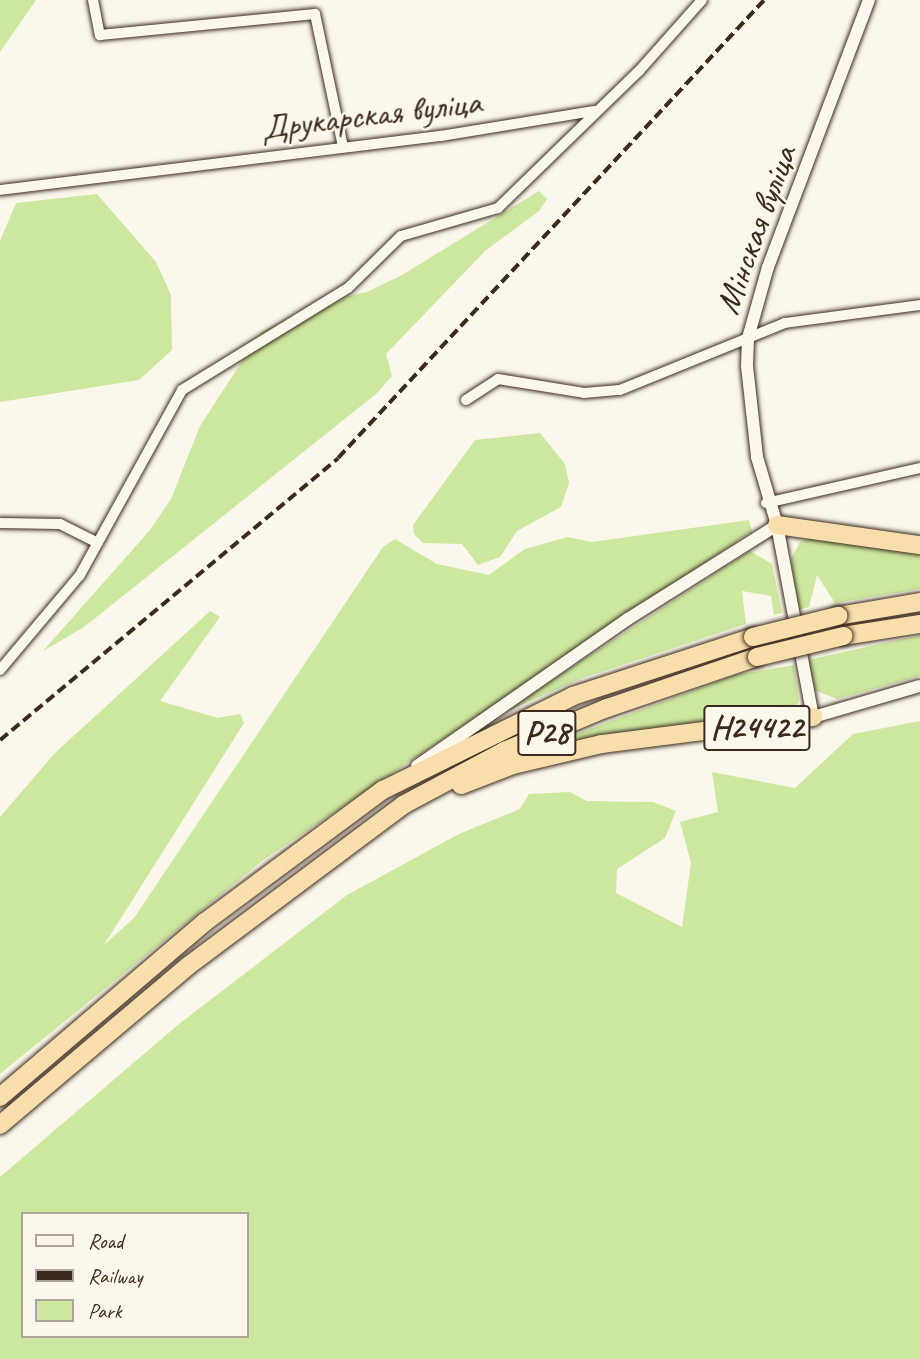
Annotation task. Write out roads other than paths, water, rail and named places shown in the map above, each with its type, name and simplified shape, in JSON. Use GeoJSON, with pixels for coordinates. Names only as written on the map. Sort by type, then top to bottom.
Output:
{"type":"FeatureCollection","features":[{"type":"Feature","properties":{"kind":"highway"},"geometry":{"type":"LineString","coordinates":[[777,525],[920,545]]}},
{"type":"Feature","properties":{"kind":"highway","name":"Р28"},"geometry":{"type":"LineString","coordinates":[[0,1097],[205,922],[383,790],[573,696],[752,637],[838,616],[920,602]]}},
{"type":"Feature","properties":{"kind":"highway","name":"Р28"},"geometry":{"type":"LineString","coordinates":[[0,1125],[188,966],[352,841],[504,751],[757,657],[843,636],[920,624]]}},
{"type":"Feature","properties":{"kind":"highway","name":"Н24422"},"geometry":{"type":"LineString","coordinates":[[352,841],[513,765],[602,744],[813,717]]}},
{"type":"Feature","properties":{"kind":"street"},"geometry":{"type":"LineString","coordinates":[[93,0],[100,35],[315,14],[343,146]]}},
{"type":"Feature","properties":{"kind":"street"},"geometry":{"type":"LineString","coordinates":[[0,670],[61,604],[98,543],[182,390],[348,288],[401,236],[498,208],[702,0]]}},
{"type":"Feature","properties":{"kind":"street","name":"Мінская вуліца"},"geometry":{"type":"LineString","coordinates":[[777,525],[766,503],[748,338],[869,0]]}},
{"type":"Feature","properties":{"kind":"street","name":"Друкарская вуліца"},"geometry":{"type":"LineString","coordinates":[[0,190],[595,111]]}},
{"type":"Feature","properties":{"kind":"street"},"geometry":{"type":"LineString","coordinates":[[466,400],[498,379],[584,393],[620,390],[785,323],[920,306]]}},
{"type":"Feature","properties":{"kind":"street"},"geometry":{"type":"LineString","coordinates":[[766,503],[920,468]]}},
{"type":"Feature","properties":{"kind":"street"},"geometry":{"type":"LineString","coordinates":[[0,523],[60,524],[98,543]]}},
{"type":"Feature","properties":{"kind":"street"},"geometry":{"type":"LineString","coordinates":[[383,790],[628,619],[777,525]]}},
{"type":"Feature","properties":{"kind":"street","name":"Н24422"},"geometry":{"type":"LineString","coordinates":[[777,525],[813,717],[920,686]]}},
{"type":"Feature","properties":{"kind":"railway"},"geometry":{"type":"LineString","coordinates":[[0,740],[338,458],[764,0]]}}]}
